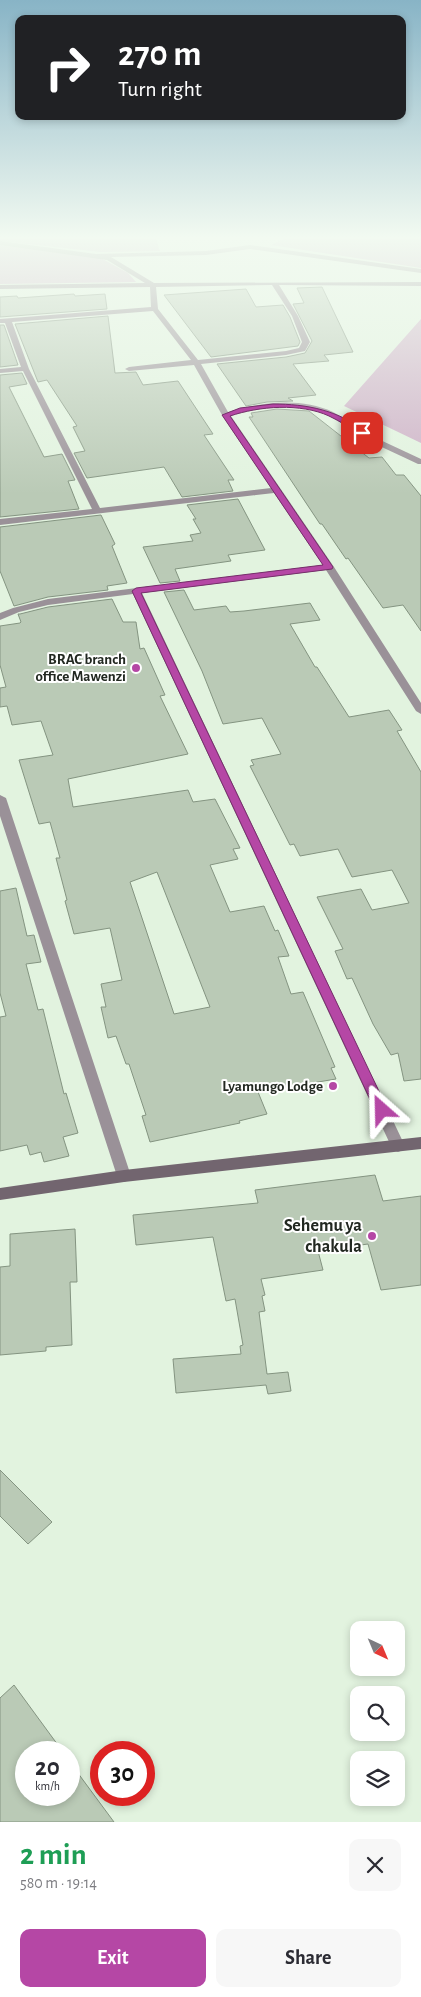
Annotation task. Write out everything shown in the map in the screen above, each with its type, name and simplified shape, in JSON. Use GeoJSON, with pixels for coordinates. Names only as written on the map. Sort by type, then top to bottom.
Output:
{"type":"FeatureCollection","features":[{"type":"Feature","properties":{"kind":"street"},"geometry":{"type":"LineString","coordinates":[[5,324],[25,369],[97,510]]}},
{"type":"Feature","properties":{"kind":"street"},"geometry":{"type":"LineString","coordinates":[[167,324],[196,362],[226,415],[417,698],[421,711]]}},
{"type":"Feature","properties":{"kind":"street"},"geometry":{"type":"LineString","coordinates":[[129,369],[286,354],[304,346],[306,342],[298,324]]}},
{"type":"Feature","properties":{"kind":"street"},"geometry":{"type":"LineString","coordinates":[[0,371],[25,369]]}},
{"type":"Feature","properties":{"kind":"street"},"geometry":{"type":"LineString","coordinates":[[226,415],[240,410],[273,406],[302,406],[318,409],[331,414],[372,439],[421,462]]}},
{"type":"Feature","properties":{"kind":"street"},"geometry":{"type":"LineString","coordinates":[[0,522],[276,490]]}},
{"type":"Feature","properties":{"kind":"street"},"geometry":{"type":"LineString","coordinates":[[0,617],[28,606],[329,567]]}},
{"type":"Feature","properties":{"kind":"street"},"geometry":{"type":"LineString","coordinates":[[136,591],[398,1146]]}},
{"type":"Feature","properties":{"kind":"street"},"geometry":{"type":"LineString","coordinates":[[0,798],[124,1176]]}},
{"type":"Feature","properties":{"kind":"street"},"geometry":{"type":"LineString","coordinates":[[0,1194],[124,1176],[421,1143]]}},
{"type":"Feature","properties":{"kind":"shaded area"},"geometry":{"type":"Polygon","coordinates":[[[417,324],[421,324],[421,443],[344,406],[417,324]]]}},
{"type":"Feature","properties":{"kind":"building"},"geometry":{"type":"Polygon","coordinates":[[[15,324],[109,324],[115,373],[136,372],[143,385],[178,381],[213,434],[204,435],[234,480],[228,480],[233,491],[182,497],[164,467],[87,478],[74,453],[85,451],[73,427],[77,426],[47,380],[38,382],[15,324]]]}},
{"type":"Feature","properties":{"kind":"building"},"geometry":{"type":"Polygon","coordinates":[[[186,324],[293,324],[300,342],[298,346],[211,357],[186,324]]]}},
{"type":"Feature","properties":{"kind":"building"},"geometry":{"type":"Polygon","coordinates":[[[303,324],[340,324],[353,352],[324,355],[329,361],[293,364],[316,395],[288,398],[293,401],[267,402],[246,406],[217,364],[286,357],[305,353],[312,341],[303,324]]]}},
{"type":"Feature","properties":{"kind":"building"},"geometry":{"type":"Polygon","coordinates":[[[0,325],[4,325],[18,365],[0,367],[0,325]]]}},
{"type":"Feature","properties":{"kind":"building"},"geometry":{"type":"Polygon","coordinates":[[[22,373],[27,384],[9,387],[44,457],[62,454],[75,480],[68,481],[79,509],[0,517],[0,375],[22,373]]]}},
{"type":"Feature","properties":{"kind":"building"},"geometry":{"type":"Polygon","coordinates":[[[277,409],[309,411],[369,458],[382,457],[396,475],[404,475],[421,496],[421,631],[403,605],[383,608],[348,558],[346,559],[322,524],[320,524],[249,417],[253,417],[251,413],[277,409]]]}},
{"type":"Feature","properties":{"kind":"building"},"geometry":{"type":"Polygon","coordinates":[[[238,499],[265,550],[228,555],[231,561],[175,569],[180,581],[160,583],[143,547],[193,541],[190,535],[201,533],[193,519],[196,519],[187,505],[238,499]]]}},
{"type":"Feature","properties":{"kind":"building"},"geometry":{"type":"Polygon","coordinates":[[[101,515],[115,544],[112,546],[127,583],[107,586],[108,590],[48,597],[14,606],[0,571],[0,527],[101,515]]]}},
{"type":"Feature","properties":{"kind":"building"},"geometry":{"type":"Polygon","coordinates":[[[184,590],[194,610],[226,606],[230,612],[310,603],[320,620],[290,624],[315,667],[317,667],[349,717],[389,710],[402,730],[397,731],[421,772],[421,1079],[404,1081],[398,1053],[391,1055],[373,1024],[352,978],[347,979],[335,951],[343,949],[317,897],[361,889],[372,910],[409,903],[392,870],[352,877],[338,849],[300,856],[294,844],[290,845],[250,766],[254,765],[251,760],[281,754],[262,718],[223,724],[202,671],[164,592],[184,590]]]}},
{"type":"Feature","properties":{"kind":"building"},"geometry":{"type":"Polygon","coordinates":[[[112,599],[123,622],[136,622],[140,649],[144,648],[165,695],[160,696],[188,754],[68,779],[73,807],[188,790],[193,802],[215,799],[240,848],[233,849],[238,859],[210,865],[230,912],[264,906],[275,931],[278,930],[289,956],[278,957],[291,994],[303,992],[335,1067],[331,1068],[336,1079],[258,1092],[267,1114],[239,1121],[240,1123],[150,1142],[142,1116],[146,1115],[129,1064],[126,1064],[116,1036],[108,1038],[101,1007],[106,1007],[101,984],[122,980],[110,928],[74,934],[56,858],[60,858],[50,822],[39,824],[19,760],[53,755],[41,721],[12,725],[7,706],[0,707],[0,688],[6,687],[0,665],[0,626],[20,623],[18,614],[48,607],[112,599]],[[157,872],[130,882],[174,1014],[210,1007],[157,872]]]}},
{"type":"Feature","properties":{"kind":"building"},"geometry":{"type":"Polygon","coordinates":[[[16,888],[27,936],[34,935],[41,962],[26,964],[38,1010],[43,1009],[64,1094],[66,1093],[78,1133],[63,1137],[69,1156],[44,1162],[41,1152],[30,1155],[27,1145],[0,1151],[0,1017],[6,1016],[0,993],[0,891],[16,888]]]}},
{"type":"Feature","properties":{"kind":"building"},"geometry":{"type":"Polygon","coordinates":[[[375,1175],[383,1201],[421,1196],[421,1285],[381,1290],[368,1244],[318,1251],[323,1270],[261,1279],[265,1295],[262,1296],[265,1311],[259,1312],[267,1374],[288,1372],[291,1391],[268,1394],[266,1385],[176,1393],[173,1359],[241,1354],[240,1346],[243,1345],[235,1299],[226,1301],[213,1237],[136,1245],[133,1215],[258,1203],[255,1190],[375,1175]]]}},
{"type":"Feature","properties":{"kind":"building"},"geometry":{"type":"Polygon","coordinates":[[[75,1229],[77,1282],[70,1282],[72,1345],[46,1347],[46,1351],[0,1355],[0,1267],[10,1266],[10,1234],[75,1229]]]}},
{"type":"Feature","properties":{"kind":"building"},"geometry":{"type":"Polygon","coordinates":[[[0,1470],[52,1522],[28,1544],[0,1516],[0,1470]]]}},
{"type":"Feature","properties":{"kind":"building"},"geometry":{"type":"Polygon","coordinates":[[[14,1685],[55,1741],[15,1741],[15,1806],[80,1806],[80,1776],[90,1789],[90,1806],[102,1806],[114,1822],[0,1822],[0,1698],[14,1685]]]}},
{"type":"Feature","properties":{"kind":"place","name":"BRAC branch office Mawenzi"},"geometry":{"type":"Point","coordinates":[136,668]}},
{"type":"Feature","properties":{"kind":"place","name":"Lyamungo Lodge"},"geometry":{"type":"Point","coordinates":[333,1086]}},
{"type":"Feature","properties":{"kind":"place","name":"Sehemu ya chakula"},"geometry":{"type":"Point","coordinates":[372,1236]}},
{"type":"Feature","properties":{"kind":"route"},"geometry":{"type":"LineString","coordinates":[[362,433],[331,414],[302,406],[273,406],[240,410],[226,415],[329,567],[136,591],[382,1110]]}}]}
